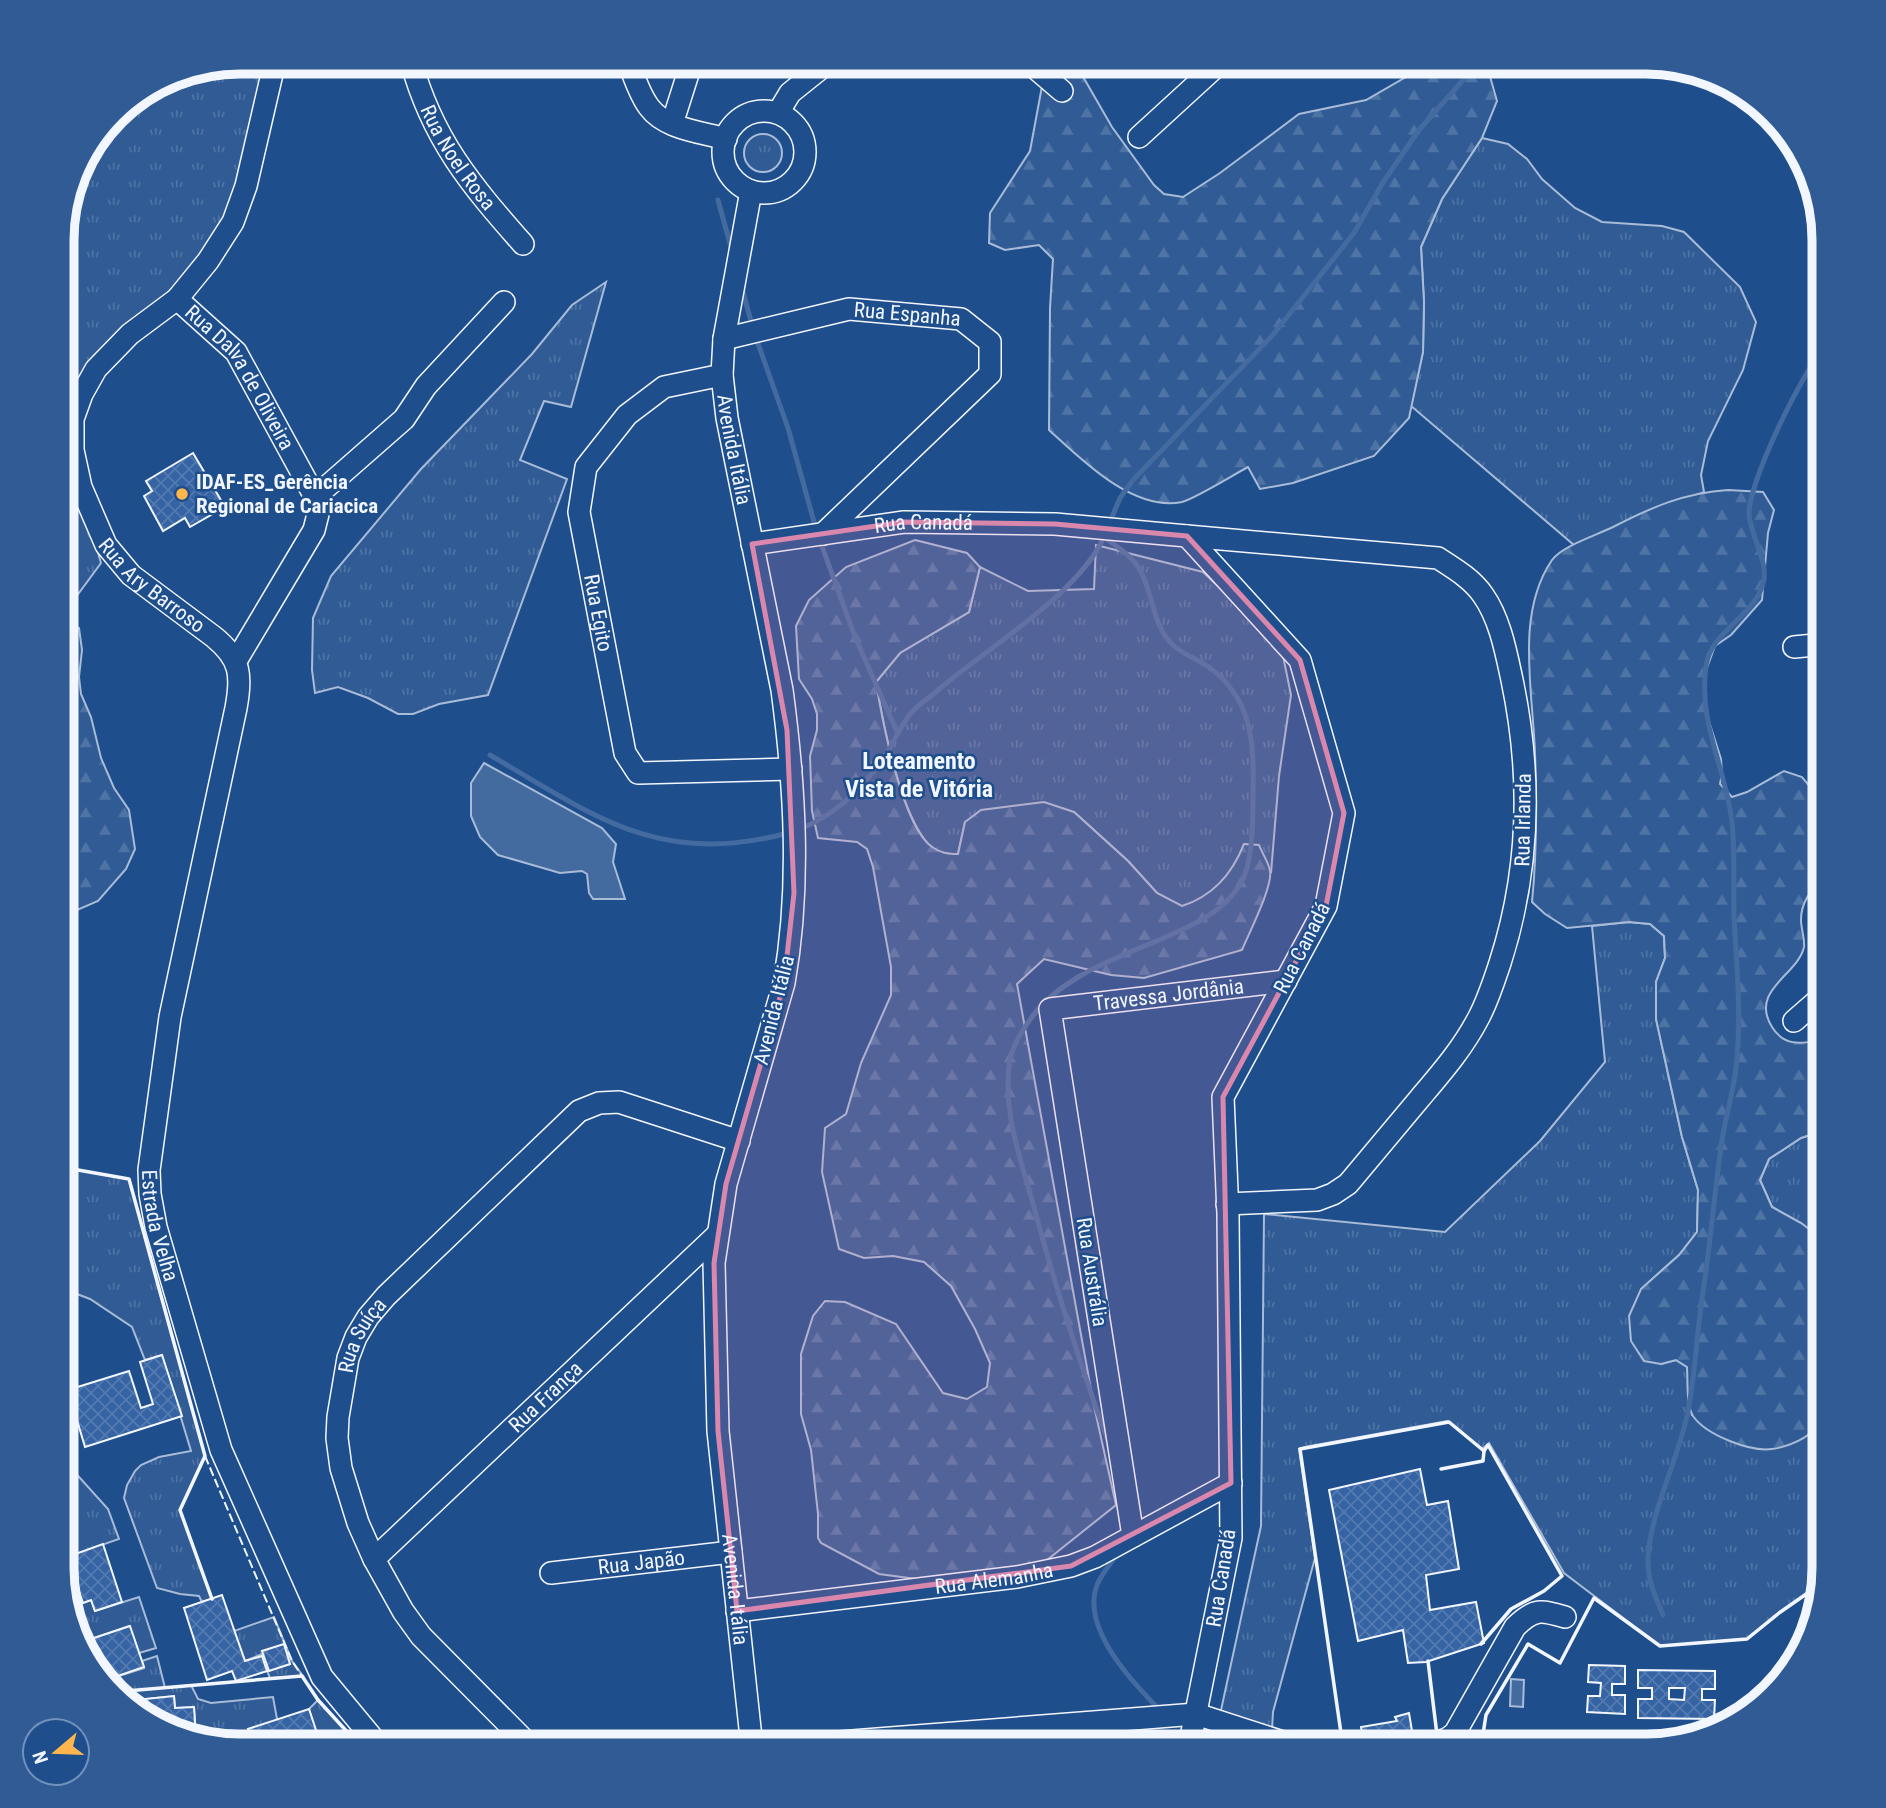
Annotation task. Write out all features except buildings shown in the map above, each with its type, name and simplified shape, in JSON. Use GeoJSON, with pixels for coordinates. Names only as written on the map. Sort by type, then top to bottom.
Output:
{"type":"FeatureCollection","features":[{"type":"Feature","properties":{"kind":"street","name":"Rua Ary Barroso"},"geometry":{"type":"LineString","coordinates":[[74,416],[82,394],[96,369],[130,334],[177,299],[208,261],[233,222],[246,186],[272,74]]}},
{"type":"Feature","properties":{"kind":"street","name":"Rua Noel Rosa"},"geometry":{"type":"LineString","coordinates":[[414,74],[419,92],[451,156],[473,187],[523,244]]}},
{"type":"Feature","properties":{"kind":"street"},"geometry":{"type":"LineString","coordinates":[[634,74],[651,110],[671,124],[726,139]]}},
{"type":"Feature","properties":{"kind":"street"},"geometry":{"type":"LineString","coordinates":[[671,124],[688,74]]}},
{"type":"Feature","properties":{"kind":"street"},"geometry":{"type":"LineString","coordinates":[[778,113],[790,93],[814,74]]}},
{"type":"Feature","properties":{"kind":"street"},"geometry":{"type":"LineString","coordinates":[[1042,74],[1062,91]]}},
{"type":"Feature","properties":{"kind":"street"},"geometry":{"type":"LineString","coordinates":[[1139,137],[1200,74]]}},
{"type":"Feature","properties":{"kind":"street"},"geometry":{"type":"LineString","coordinates":[[767,111],[778,113],[788,118],[802,134],[805,145],[803,166],[799,176],[782,190],[762,194],[751,191],[733,179],[724,160],[726,139],[737,121],[747,115],[767,111]]}},
{"type":"Feature","properties":{"kind":"street","name":"Avenida Itália"},"geometry":{"type":"LineString","coordinates":[[751,191],[724,339],[722,375],[727,418],[782,690],[791,769],[794,893],[789,954],[770,1035],[726,1184],[714,1263],[716,1396],[751,1734]]}},
{"type":"Feature","properties":{"kind":"street","name":"Rua Dalva de Oliveira"},"geometry":{"type":"LineString","coordinates":[[177,299],[236,352],[315,497]]}},
{"type":"Feature","properties":{"kind":"street"},"geometry":{"type":"LineString","coordinates":[[236,661],[314,530],[318,514],[315,497],[404,419],[426,386],[504,302]]}},
{"type":"Feature","properties":{"kind":"street","name":"Rua Espanha"},"geometry":{"type":"LineString","coordinates":[[724,339],[849,309],[961,319],[990,342],[990,374],[823,534]]}},
{"type":"Feature","properties":{"kind":"street","name":"Rua Egito"},"geometry":{"type":"LineString","coordinates":[[722,375],[664,387],[627,415],[586,467],[579,512],[625,753],[638,774],[791,769]]}},
{"type":"Feature","properties":{"kind":"street","name":"Rua Ary Barroso"},"geometry":{"type":"LineString","coordinates":[[74,455],[81,487],[106,545],[131,575],[227,647],[236,661]]}},
{"type":"Feature","properties":{"kind":"street","name":"Rua Canadá"},"geometry":{"type":"LineString","coordinates":[[752,544],[904,522],[1055,524],[1187,536],[1300,660],[1344,813],[1326,906],[1223,1097],[1231,1538],[1192,1734]]}},
{"type":"Feature","properties":{"kind":"street","name":"Rua Irlanda"},"geometry":{"type":"LineString","coordinates":[[1187,536],[1438,558],[1465,575],[1483,595],[1499,630],[1521,721],[1525,778],[1526,828],[1511,927],[1480,1015],[1461,1050],[1348,1184],[1333,1194],[1317,1200],[1227,1204]]}},
{"type":"Feature","properties":{"kind":"street"},"geometry":{"type":"LineString","coordinates":[[1794,647],[1812,645]]}},
{"type":"Feature","properties":{"kind":"street","name":"Estrada Velha"},"geometry":{"type":"LineString","coordinates":[[236,661],[240,685],[236,708],[170,1017],[149,1170],[150,1194],[156,1227],[221,1450],[322,1676],[369,1734]]}},
{"type":"Feature","properties":{"kind":"street","name":"Travessa Jordânia"},"geometry":{"type":"LineString","coordinates":[[1050,1009],[1286,981]]}},
{"type":"Feature","properties":{"kind":"street"},"geometry":{"type":"LineString","coordinates":[[1794,1021],[1812,1005]]}},
{"type":"Feature","properties":{"kind":"street","name":"Rua Austrália"},"geometry":{"type":"LineString","coordinates":[[1050,1009],[1133,1536]]}},
{"type":"Feature","properties":{"kind":"street","name":"Rua Suíça"},"geometry":{"type":"LineString","coordinates":[[518,1734],[421,1636],[403,1611],[374,1559],[358,1523],[341,1468],[337,1438],[345,1371],[356,1337],[386,1296],[571,1117],[588,1106],[619,1102],[739,1141]]}},
{"type":"Feature","properties":{"kind":"street","name":"Rua França"},"geometry":{"type":"LineString","coordinates":[[374,1559],[716,1236]]}},
{"type":"Feature","properties":{"kind":"street","name":"Rua Alemanha"},"geometry":{"type":"LineString","coordinates":[[737,1611],[1045,1572],[1095,1557],[1231,1483]]}},
{"type":"Feature","properties":{"kind":"street","name":"Rua Japão"},"geometry":{"type":"LineString","coordinates":[[551,1573],[731,1552]]}},
{"type":"Feature","properties":{"kind":"street"},"geometry":{"type":"LineString","coordinates":[[1454,1734],[1515,1628],[1526,1616],[1542,1610],[1565,1618]]}},
{"type":"Feature","properties":{"kind":"street"},"geometry":{"type":"LineString","coordinates":[[941,1734],[1196,1714],[1258,1734]]}},
{"type":"Feature","properties":{"kind":"highlighted area"},"geometry":{"type":"Polygon","coordinates":[[[904,522],[1055,524],[1187,536],[1300,660],[1344,813],[1326,906],[1223,1097],[1231,1483],[1071,1566],[737,1611],[718,1431],[714,1263],[726,1184],[784,983],[794,893],[787,730],[752,544],[904,522]]]}},
{"type":"Feature","properties":{"kind":"green space"},"geometry":{"type":"Polygon","coordinates":[[[264,74],[243,183],[202,263],[85,374],[74,391],[74,229],[79,197],[101,147],[138,108],[176,86],[207,77],[264,74]]]}},
{"type":"Feature","properties":{"kind":"green space"},"geometry":{"type":"Polygon","coordinates":[[[1044,74],[1081,74],[1112,127],[1154,185],[1164,194],[1183,197],[1299,114],[1366,100],[1411,74],[1489,74],[1497,101],[1482,138],[1442,199],[1421,247],[1423,352],[1409,418],[1374,456],[1293,483],[1260,489],[1248,467],[1182,502],[1164,503],[1127,492],[1093,469],[1049,430],[1053,259],[1039,245],[1005,250],[989,243],[990,213],[1030,151],[1044,74]]]}},
{"type":"Feature","properties":{"kind":"green space"},"geometry":{"type":"Polygon","coordinates":[[[763,134],[776,140],[782,153],[776,166],[763,172],[750,166],[744,153],[750,140],[763,134]]]}},
{"type":"Feature","properties":{"kind":"green space"},"geometry":{"type":"Polygon","coordinates":[[[1482,138],[1508,144],[1527,159],[1542,179],[1575,208],[1602,222],[1662,226],[1684,232],[1740,287],[1756,322],[1743,370],[1708,441],[1701,475],[1704,492],[1574,545],[1411,406],[1423,352],[1421,247],[1442,199],[1482,138]]]}},
{"type":"Feature","properties":{"kind":"green space"},"geometry":{"type":"Polygon","coordinates":[[[606,282],[571,407],[544,401],[520,460],[567,479],[488,695],[439,704],[413,714],[398,714],[368,698],[338,687],[315,693],[312,670],[313,618],[331,576],[421,469],[532,354],[572,305],[606,282]]]}},
{"type":"Feature","properties":{"kind":"green space"},"geometry":{"type":"Polygon","coordinates":[[[74,469],[101,563],[74,600],[74,469]]]}},
{"type":"Feature","properties":{"kind":"green space"},"geometry":{"type":"Polygon","coordinates":[[[1712,492],[1763,492],[1774,510],[1768,533],[1762,600],[1731,635],[1715,646],[1704,676],[1706,712],[1721,759],[1720,784],[1732,797],[1747,792],[1784,771],[1802,777],[1812,789],[1812,891],[1805,902],[1801,920],[1804,947],[1800,957],[1770,993],[1766,1003],[1767,1014],[1777,1034],[1789,1041],[1812,1042],[1812,1134],[1801,1138],[1769,1159],[1760,1180],[1772,1207],[1812,1231],[1812,1432],[1788,1445],[1772,1449],[1741,1445],[1708,1430],[1691,1411],[1687,1367],[1676,1360],[1661,1364],[1644,1361],[1631,1341],[1629,1316],[1641,1289],[1679,1255],[1697,1232],[1698,1190],[1682,1137],[1656,1019],[1656,982],[1665,958],[1664,936],[1650,924],[1629,922],[1567,928],[1532,902],[1536,790],[1529,653],[1533,604],[1541,581],[1552,560],[1571,546],[1669,502],[1712,492]]]}},
{"type":"Feature","properties":{"kind":"green space"},"geometry":{"type":"Polygon","coordinates":[[[915,540],[967,553],[980,567],[969,612],[900,653],[876,682],[888,745],[903,795],[911,818],[932,847],[944,853],[958,854],[965,822],[981,810],[1044,802],[1074,812],[1128,861],[1157,893],[1182,906],[1203,896],[1220,883],[1234,865],[1244,844],[1259,845],[1270,871],[1264,898],[1242,950],[1144,978],[1111,975],[1044,959],[1017,984],[1094,1406],[1116,1505],[1042,1564],[924,1580],[879,1574],[821,1543],[818,1538],[811,1450],[801,1414],[801,1354],[813,1316],[825,1301],[845,1302],[896,1324],[943,1393],[967,1399],[987,1387],[990,1363],[951,1286],[924,1262],[893,1256],[864,1258],[839,1249],[822,1172],[825,1128],[846,1114],[861,1063],[891,995],[891,967],[873,867],[867,849],[857,842],[818,838],[812,811],[810,756],[817,730],[817,714],[812,699],[799,679],[796,626],[809,600],[846,567],[915,540]]]}},
{"type":"Feature","properties":{"kind":"green space"},"geometry":{"type":"Polygon","coordinates":[[[1096,545],[1203,572],[1281,646],[1291,695],[1279,776],[1271,873],[1259,846],[1244,844],[1234,865],[1220,883],[1203,897],[1182,907],[1157,893],[1128,861],[1074,812],[965,822],[958,854],[935,849],[918,830],[909,811],[888,744],[876,682],[900,653],[969,612],[980,567],[1028,591],[1094,589],[1096,545]]]}},
{"type":"Feature","properties":{"kind":"green space"},"geometry":{"type":"Polygon","coordinates":[[[74,626],[79,628],[82,650],[79,677],[81,694],[91,717],[101,758],[114,788],[129,810],[135,849],[126,869],[98,901],[74,911],[74,626]]]}},
{"type":"Feature","properties":{"kind":"green space"},"geometry":{"type":"Polygon","coordinates":[[[1629,922],[1650,924],[1664,936],[1665,958],[1656,982],[1656,1019],[1682,1137],[1698,1190],[1697,1232],[1679,1255],[1641,1289],[1661,1364],[1676,1360],[1687,1367],[1692,1415],[1812,1421],[1810,1591],[1747,1639],[1660,1646],[1564,1573],[1489,1443],[1482,1449],[1447,1421],[1305,1447],[1299,1449],[1315,1558],[1273,1712],[1272,1734],[1216,1734],[1261,1526],[1264,1214],[1445,1232],[1540,1141],[1605,1062],[1592,926],[1629,922]]]}},
{"type":"Feature","properties":{"kind":"green space"},"geometry":{"type":"Polygon","coordinates":[[[1812,1134],[1812,1231],[1772,1207],[1760,1180],[1769,1159],[1801,1138],[1812,1134]]]}},
{"type":"Feature","properties":{"kind":"green space"},"geometry":{"type":"Polygon","coordinates":[[[74,1169],[129,1179],[205,1456],[180,1510],[212,1599],[202,1602],[199,1596],[157,1588],[124,1498],[127,1485],[141,1465],[159,1457],[191,1451],[162,1355],[145,1360],[132,1327],[90,1299],[74,1293],[74,1169]]]}},
{"type":"Feature","properties":{"kind":"green space"},"geometry":{"type":"Polygon","coordinates":[[[74,1471],[108,1509],[119,1539],[74,1555],[74,1471]]]}},
{"type":"Feature","properties":{"kind":"green space"},"geometry":{"type":"Polygon","coordinates":[[[74,1577],[83,1603],[91,1600],[95,1611],[139,1597],[156,1648],[139,1653],[129,1626],[90,1639],[79,1611],[74,1577]]]}},
{"type":"Feature","properties":{"kind":"green space"},"geometry":{"type":"Polygon","coordinates":[[[274,1617],[292,1661],[303,1676],[270,1678],[267,1671],[290,1664],[284,1645],[245,1661],[234,1631],[274,1617]]]}},
{"type":"Feature","properties":{"kind":"green space"},"geometry":{"type":"Polygon","coordinates":[[[157,1656],[165,1688],[191,1685],[198,1699],[211,1703],[273,1697],[277,1719],[265,1734],[229,1734],[195,1728],[194,1707],[175,1708],[174,1696],[138,1700],[114,1677],[144,1668],[142,1661],[157,1656]]]}},
{"type":"Feature","properties":{"kind":"green space"},"geometry":{"type":"Polygon","coordinates":[[[318,1700],[349,1734],[316,1734],[309,1709],[318,1700]]]}},
{"type":"Feature","properties":{"kind":"shaded area"},"geometry":{"type":"Polygon","coordinates":[[[484,763],[602,828],[616,844],[613,862],[625,899],[593,899],[589,893],[587,874],[582,871],[560,873],[498,855],[480,837],[471,816],[471,783],[484,763]]]}},
{"type":"Feature","properties":{"kind":"shaded area"},"geometry":{"type":"Polygon","coordinates":[[[1511,1679],[1524,1680],[1523,1707],[1510,1706],[1511,1679]]]}},
{"type":"Feature","properties":{"kind":"waterway"},"geometry":{"type":"LineString","coordinates":[[1109,524],[1120,498],[1133,480],[1272,336],[1354,233],[1382,184],[1419,130],[1468,74]]}},
{"type":"Feature","properties":{"kind":"waterway"},"geometry":{"type":"LineString","coordinates":[[718,200],[732,251]]}},
{"type":"Feature","properties":{"kind":"waterway"},"geometry":{"type":"LineString","coordinates":[[742,288],[752,325]]}},
{"type":"Feature","properties":{"kind":"waterway"},"geometry":{"type":"LineString","coordinates":[[756,338],[788,428],[816,529]]}},
{"type":"Feature","properties":{"kind":"waterway"},"geometry":{"type":"LineString","coordinates":[[1663,1615],[1649,1573],[1650,1539],[1688,1411],[1720,1158],[1738,1051],[1732,822],[1709,727],[1706,666],[1716,642],[1760,592],[1764,572],[1750,523],[1751,500],[1778,428],[1812,365]]}},
{"type":"Feature","properties":{"kind":"waterway"},"geometry":{"type":"LineString","coordinates":[[800,829],[827,815],[860,788],[879,765],[915,709],[1054,599],[1092,557],[1104,536]]}},
{"type":"Feature","properties":{"kind":"waterway"},"geometry":{"type":"LineString","coordinates":[[1104,537],[1137,565],[1148,588],[1160,626],[1170,642],[1214,671],[1234,693],[1246,716],[1253,769],[1250,853],[1245,874],[1234,893],[1198,922],[1108,961],[1071,981],[1054,994],[1027,1024],[1010,1059],[1008,1095],[1017,1148],[1058,1293],[1109,1444]]}},
{"type":"Feature","properties":{"kind":"waterway"},"geometry":{"type":"LineString","coordinates":[[819,538],[855,637],[898,734]]}},
{"type":"Feature","properties":{"kind":"waterway"},"geometry":{"type":"LineString","coordinates":[[490,755],[597,816],[630,830],[665,840],[702,844],[743,842],[788,833]]}},
{"type":"Feature","properties":{"kind":"waterway"},"geometry":{"type":"LineString","coordinates":[[1116,1555],[1096,1588],[1094,1604],[1097,1621],[1103,1638],[1124,1670],[1160,1710]]}},
{"type":"Feature","properties":{"kind":"fence"},"geometry":{"type":"LineString","coordinates":[[205,1456],[292,1661],[302,1676]]}},
{"type":"Feature","properties":{"kind":"wall"},"geometry":{"type":"LineString","coordinates":[[74,1169],[129,1179],[205,1456],[180,1510],[212,1599]]}},
{"type":"Feature","properties":{"kind":"wall"},"geometry":{"type":"LineString","coordinates":[[1341,1734],[1300,1449],[1449,1422],[1484,1451],[1488,1445],[1562,1576],[1544,1591],[1511,1609],[1481,1644]]}},
{"type":"Feature","properties":{"kind":"wall"},"geometry":{"type":"LineString","coordinates":[[1441,1469],[1483,1461],[1484,1451]]}},
{"type":"Feature","properties":{"kind":"wall"},"geometry":{"type":"LineString","coordinates":[[1483,1734],[1486,1715],[1528,1644],[1560,1663],[1594,1598],[1660,1646],[1747,1639],[1810,1591]]}},
{"type":"Feature","properties":{"kind":"wall"},"geometry":{"type":"LineString","coordinates":[[1428,1661],[1437,1734]]}},
{"type":"Feature","properties":{"kind":"wall"},"geometry":{"type":"LineString","coordinates":[[128,1691],[302,1676],[318,1700],[349,1734]]}},
{"type":"Feature","properties":{"kind":"place","name":"IDAF-ES_Gerência Regional de Cariacica"},"geometry":{"type":"Point","coordinates":[182,494]}},
{"type":"Feature","properties":{"kind":"district","name":"Loteamento Vista de Vitória"},"geometry":{"type":"Point","coordinates":[919,775]}}]}
